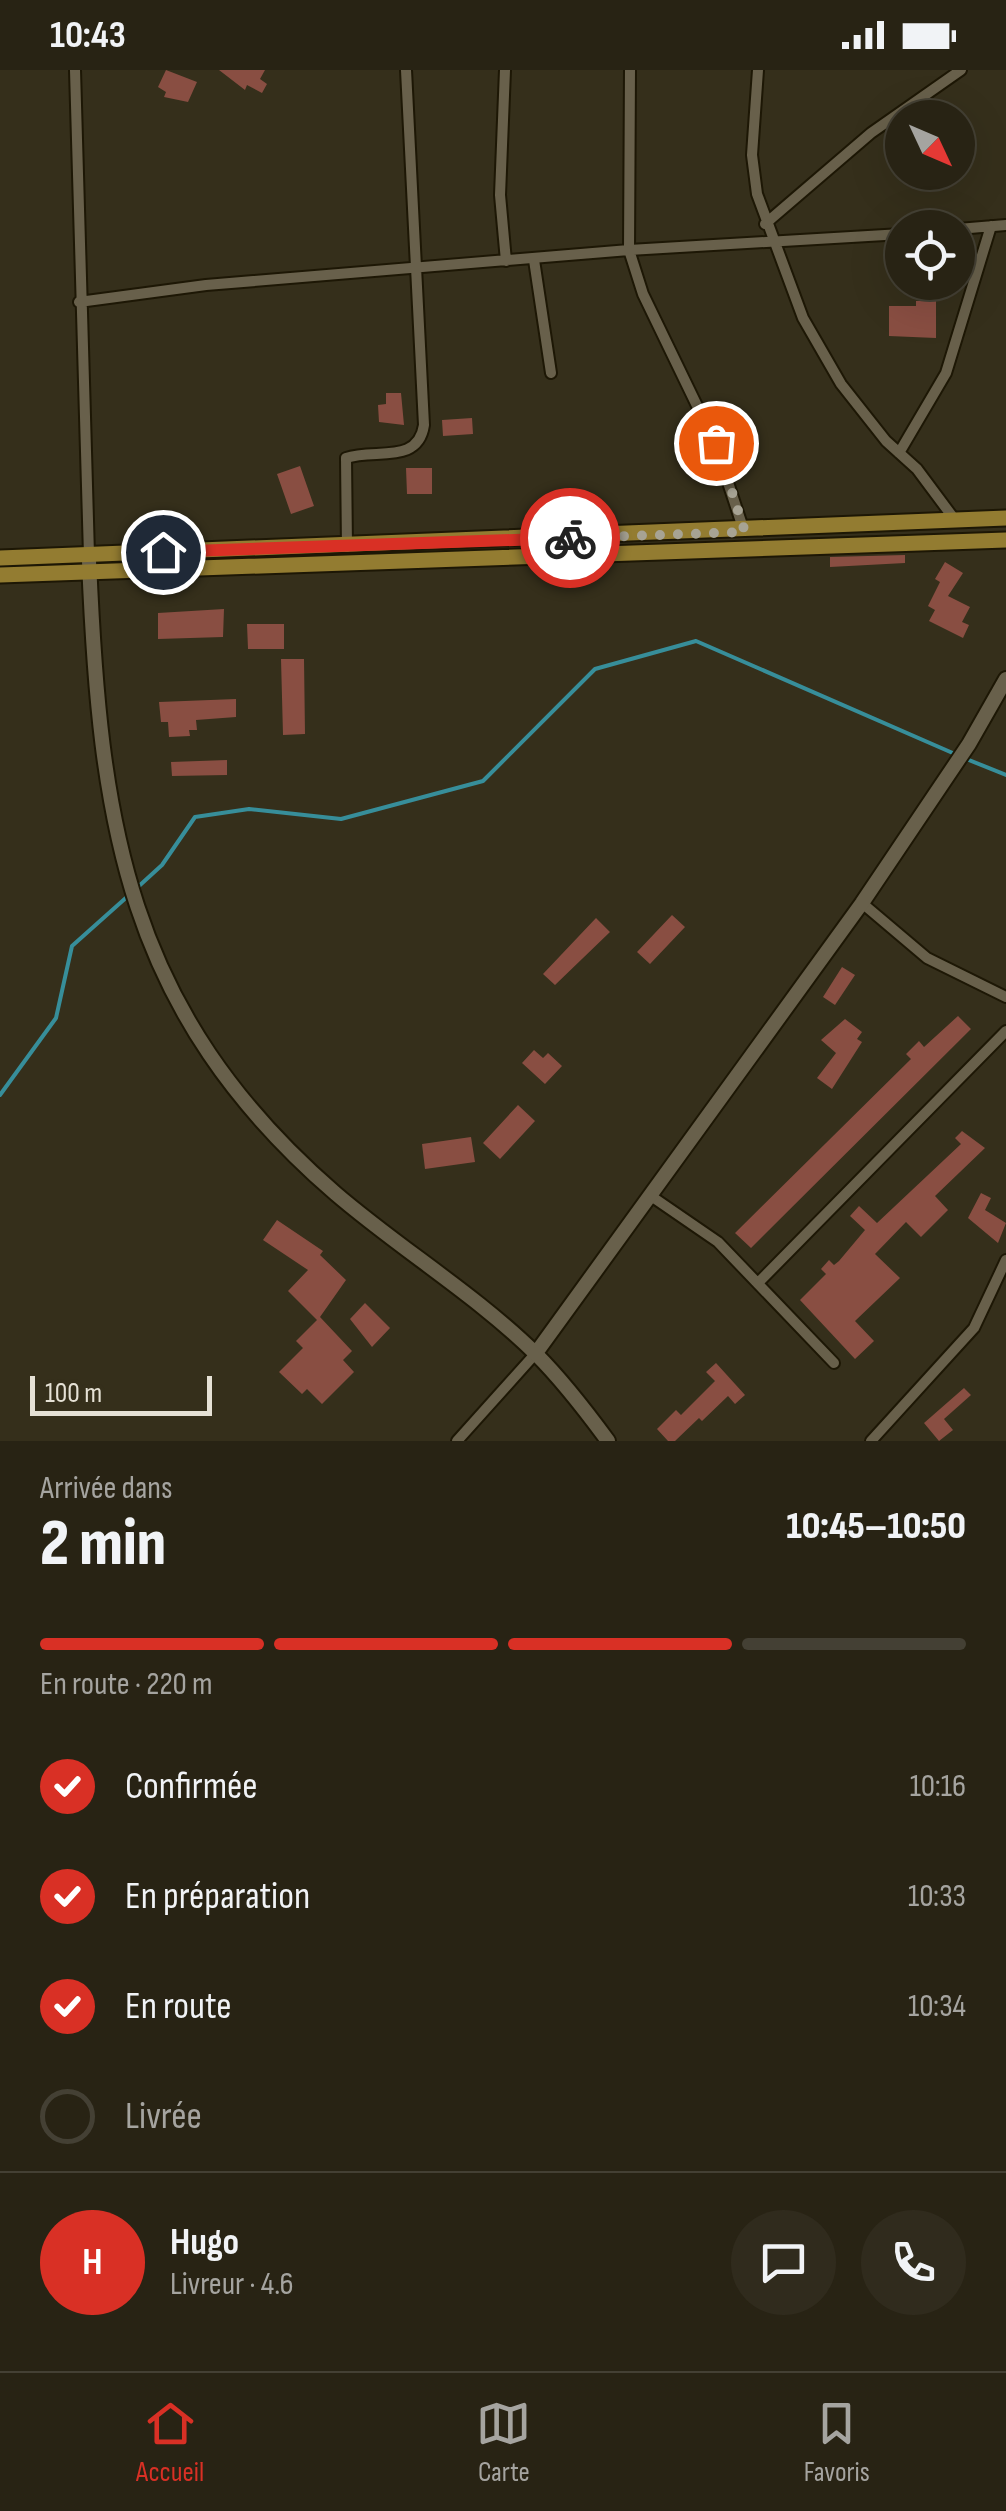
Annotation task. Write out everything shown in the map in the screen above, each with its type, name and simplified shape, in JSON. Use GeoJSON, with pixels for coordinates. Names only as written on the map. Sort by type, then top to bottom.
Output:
{"type":"FeatureCollection","features":[{"type":"Feature","properties":{"kind":"main road"},"geometry":{"type":"LineString","coordinates":[[0,558],[745,532],[1006,518]]}},
{"type":"Feature","properties":{"kind":"main road"},"geometry":{"type":"LineString","coordinates":[[0,575],[1006,541]]}},
{"type":"Feature","properties":{"kind":"street"},"geometry":{"type":"LineString","coordinates":[[75,70],[79,302],[98,726],[113,828],[142,929],[172,989],[246,1103],[290,1152],[536,1353],[608,1441]]}},
{"type":"Feature","properties":{"kind":"street"},"geometry":{"type":"LineString","coordinates":[[347,547],[346,458],[409,451],[423,435],[406,70]]}},
{"type":"Feature","properties":{"kind":"street"},"geometry":{"type":"LineString","coordinates":[[505,70],[500,195],[506,261]]}},
{"type":"Feature","properties":{"kind":"street"},"geometry":{"type":"LineString","coordinates":[[630,70],[630,250],[650,309],[716,443],[745,532]]}},
{"type":"Feature","properties":{"kind":"street"},"geometry":{"type":"LineString","coordinates":[[758,70],[752,155],[765,224],[802,318],[841,384],[899,453],[918,469],[955,520]]}},
{"type":"Feature","properties":{"kind":"street"},"geometry":{"type":"LineString","coordinates":[[765,224],[872,133],[961,70]]}},
{"type":"Feature","properties":{"kind":"street"},"geometry":{"type":"LineString","coordinates":[[975,228],[1006,225]]}},
{"type":"Feature","properties":{"kind":"street"},"geometry":{"type":"LineString","coordinates":[[899,453],[946,373],[992,226]]}},
{"type":"Feature","properties":{"kind":"street"},"geometry":{"type":"LineString","coordinates":[[79,302],[206,286],[630,250],[885,235]]}},
{"type":"Feature","properties":{"kind":"street"},"geometry":{"type":"LineString","coordinates":[[534,260],[551,373]]}},
{"type":"Feature","properties":{"kind":"street"},"geometry":{"type":"LineString","coordinates":[[1006,518],[1006,541]]}},
{"type":"Feature","properties":{"kind":"street"},"geometry":{"type":"LineString","coordinates":[[457,1441],[536,1353],[651,1196],[862,903],[969,744],[1006,679]]}},
{"type":"Feature","properties":{"kind":"street"},"geometry":{"type":"LineString","coordinates":[[862,903],[927,958],[1006,997]]}},
{"type":"Feature","properties":{"kind":"street"},"geometry":{"type":"LineString","coordinates":[[758,1283],[1006,1031]]}},
{"type":"Feature","properties":{"kind":"street"},"geometry":{"type":"LineString","coordinates":[[651,1196],[718,1242],[834,1363]]}},
{"type":"Feature","properties":{"kind":"street"},"geometry":{"type":"LineString","coordinates":[[871,1441],[974,1328],[1006,1260]]}},
{"type":"Feature","properties":{"kind":"building"},"geometry":{"type":"Polygon","coordinates":[[[166,70],[197,82],[188,102],[164,97],[166,92],[158,87],[166,70]]]}},
{"type":"Feature","properties":{"kind":"building"},"geometry":{"type":"Polygon","coordinates":[[[219,70],[265,70],[260,79],[267,84],[262,93],[247,85],[245,90],[219,70]]]}},
{"type":"Feature","properties":{"kind":"building"},"geometry":{"type":"Polygon","coordinates":[[[916,301],[936,301],[936,338],[889,336],[889,306],[916,306],[916,301]]]}},
{"type":"Feature","properties":{"kind":"building"},"geometry":{"type":"Polygon","coordinates":[[[386,393],[401,393],[404,425],[379,422],[378,405],[386,404],[386,393]]]}},
{"type":"Feature","properties":{"kind":"building"},"geometry":{"type":"Polygon","coordinates":[[[472,418],[473,434],[443,436],[442,420],[472,418]]]}},
{"type":"Feature","properties":{"kind":"building"},"geometry":{"type":"Polygon","coordinates":[[[300,466],[314,506],[291,514],[277,474],[300,466]]]}},
{"type":"Feature","properties":{"kind":"building"},"geometry":{"type":"Polygon","coordinates":[[[406,468],[432,468],[432,494],[407,494],[406,468]]]}},
{"type":"Feature","properties":{"kind":"building"},"geometry":{"type":"Polygon","coordinates":[[[905,555],[905,563],[830,567],[830,557],[905,555]]]}},
{"type":"Feature","properties":{"kind":"building"},"geometry":{"type":"Polygon","coordinates":[[[945,562],[963,573],[948,596],[970,607],[962,622],[969,625],[963,638],[929,621],[935,610],[928,606],[940,582],[935,579],[945,562]]]}},
{"type":"Feature","properties":{"kind":"building"},"geometry":{"type":"Polygon","coordinates":[[[224,609],[223,637],[158,639],[158,613],[224,609]]]}},
{"type":"Feature","properties":{"kind":"building"},"geometry":{"type":"Polygon","coordinates":[[[247,624],[284,624],[284,649],[248,649],[247,624]]]}},
{"type":"Feature","properties":{"kind":"building"},"geometry":{"type":"Polygon","coordinates":[[[281,659],[304,659],[305,734],[283,735],[281,659]]]}},
{"type":"Feature","properties":{"kind":"building"},"geometry":{"type":"Polygon","coordinates":[[[236,699],[236,717],[196,720],[197,730],[189,730],[190,736],[169,737],[168,722],[161,722],[159,702],[236,699]]]}},
{"type":"Feature","properties":{"kind":"building"},"geometry":{"type":"Polygon","coordinates":[[[227,760],[227,775],[172,776],[171,762],[227,760]]]}},
{"type":"Feature","properties":{"kind":"building"},"geometry":{"type":"Polygon","coordinates":[[[672,915],[685,927],[650,964],[637,952],[672,915]]]}},
{"type":"Feature","properties":{"kind":"building"},"geometry":{"type":"Polygon","coordinates":[[[596,918],[610,932],[555,985],[543,974],[596,918]]]}},
{"type":"Feature","properties":{"kind":"building"},"geometry":{"type":"Polygon","coordinates":[[[842,967],[855,975],[835,1005],[823,997],[842,967]]]}},
{"type":"Feature","properties":{"kind":"building"},"geometry":{"type":"Polygon","coordinates":[[[958,1016],[971,1029],[751,1248],[735,1233],[911,1059],[906,1054],[919,1041],[924,1047],[958,1016]]]}},
{"type":"Feature","properties":{"kind":"building"},"geometry":{"type":"Polygon","coordinates":[[[845,1019],[862,1032],[857,1039],[862,1042],[832,1089],[817,1078],[836,1053],[821,1040],[845,1019]]]}},
{"type":"Feature","properties":{"kind":"building"},"geometry":{"type":"Polygon","coordinates":[[[534,1050],[543,1058],[548,1053],[562,1066],[545,1084],[522,1063],[534,1050]]]}},
{"type":"Feature","properties":{"kind":"building"},"geometry":{"type":"Polygon","coordinates":[[[518,1105],[535,1121],[500,1159],[483,1143],[518,1105]]]}},
{"type":"Feature","properties":{"kind":"building"},"geometry":{"type":"Polygon","coordinates":[[[962,1131],[985,1148],[935,1196],[948,1210],[921,1237],[906,1222],[875,1254],[900,1278],[855,1321],[874,1341],[855,1359],[800,1300],[826,1274],[821,1269],[829,1260],[834,1265],[839,1261],[865,1230],[850,1216],[859,1206],[877,1223],[961,1144],[955,1138],[962,1131]]]}},
{"type":"Feature","properties":{"kind":"building"},"geometry":{"type":"Polygon","coordinates":[[[471,1137],[475,1162],[425,1169],[422,1144],[471,1137]]]}},
{"type":"Feature","properties":{"kind":"building"},"geometry":{"type":"Polygon","coordinates":[[[981,1193],[991,1198],[985,1210],[1006,1223],[998,1243],[968,1218],[981,1193]]]}},
{"type":"Feature","properties":{"kind":"building"},"geometry":{"type":"Polygon","coordinates":[[[277,1220],[323,1251],[320,1255],[346,1280],[320,1317],[352,1351],[343,1360],[354,1372],[322,1404],[307,1389],[302,1394],[279,1372],[303,1348],[296,1341],[317,1320],[288,1291],[308,1270],[263,1240],[277,1220]]]}},
{"type":"Feature","properties":{"kind":"building"},"geometry":{"type":"Polygon","coordinates":[[[365,1303],[390,1328],[372,1347],[350,1319],[365,1303]]]}},
{"type":"Feature","properties":{"kind":"building"},"geometry":{"type":"Polygon","coordinates":[[[716,1363],[745,1395],[735,1404],[728,1396],[702,1421],[699,1418],[675,1441],[668,1441],[657,1429],[676,1410],[681,1415],[715,1381],[706,1372],[716,1363]]]}},
{"type":"Feature","properties":{"kind":"building"},"geometry":{"type":"Polygon","coordinates":[[[964,1388],[971,1395],[944,1419],[953,1430],[939,1441],[924,1423],[964,1388]]]}},
{"type":"Feature","properties":{"kind":"waterway"},"geometry":{"type":"LineString","coordinates":[[139,886],[162,865],[195,817],[249,809],[341,819],[483,781],[595,669],[696,641],[955,754]]}},
{"type":"Feature","properties":{"kind":"waterway"},"geometry":{"type":"LineString","coordinates":[[964,758],[1006,775]]}},
{"type":"Feature","properties":{"kind":"waterway"},"geometry":{"type":"LineString","coordinates":[[0,1095],[56,1018],[72,946],[128,896]]}},
{"type":"Feature","properties":{"kind":"way so far"},"geometry":{"type":"LineString","coordinates":[[570,538],[745,532],[716,443]]}},
{"type":"Feature","properties":{"kind":"route"},"geometry":{"type":"LineString","coordinates":[[163,552],[570,538]]}}]}
